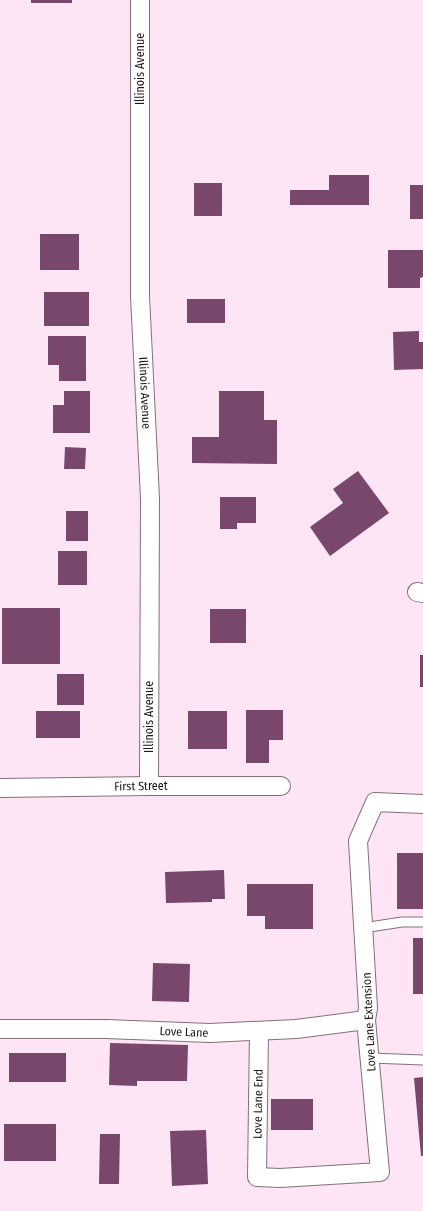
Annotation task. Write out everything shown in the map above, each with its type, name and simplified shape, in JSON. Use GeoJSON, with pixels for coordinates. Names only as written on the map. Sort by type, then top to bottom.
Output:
{"type":"FeatureCollection","features":[{"type":"Feature","properties":{"kind":"street","name":"Illinois Avenue"},"geometry":{"type":"LineString","coordinates":[[140,0],[140,296],[150,499],[149,786]]}},
{"type":"Feature","properties":{"kind":"street","name":"First Street"},"geometry":{"type":"LineString","coordinates":[[0,788],[281,786]]}},
{"type":"Feature","properties":{"kind":"street","name":"Love Lane Extension"},"geometry":{"type":"LineString","coordinates":[[257,1177],[280,1178],[380,1172],[366,1020],[368,1008],[358,841],[375,802],[423,804]]}},
{"type":"Feature","properties":{"kind":"street","name":"Love Lane"},"geometry":{"type":"LineString","coordinates":[[0,1030],[106,1029],[210,1033],[296,1030],[366,1020]]}},
{"type":"Feature","properties":{"kind":"street","name":"Love Lane End"},"geometry":{"type":"LineString","coordinates":[[257,1177],[259,1031]]}},
{"type":"Feature","properties":{"kind":"lane"},"geometry":{"type":"LineString","coordinates":[[363,928],[402,922],[423,922]]}},
{"type":"Feature","properties":{"kind":"lane"},"geometry":{"type":"LineString","coordinates":[[370,1058],[423,1060]]}},
{"type":"Feature","properties":{"kind":"building"},"geometry":{"type":"Polygon","coordinates":[[[31,0],[72,0],[72,3],[31,3],[31,0]]]}},
{"type":"Feature","properties":{"kind":"building"},"geometry":{"type":"Polygon","coordinates":[[[329,175],[369,175],[369,205],[290,205],[290,190],[329,190],[329,175]]]}},
{"type":"Feature","properties":{"kind":"building"},"geometry":{"type":"Polygon","coordinates":[[[194,183],[222,183],[222,216],[194,216],[194,183]]]}},
{"type":"Feature","properties":{"kind":"building"},"geometry":{"type":"Polygon","coordinates":[[[410,185],[423,185],[423,219],[410,219],[410,185]]]}},
{"type":"Feature","properties":{"kind":"building"},"geometry":{"type":"Polygon","coordinates":[[[40,234],[79,234],[79,270],[40,270],[40,234]]]}},
{"type":"Feature","properties":{"kind":"building"},"geometry":{"type":"Polygon","coordinates":[[[388,250],[423,250],[423,277],[420,278],[420,288],[388,288],[388,250]]]}},
{"type":"Feature","properties":{"kind":"building"},"geometry":{"type":"Polygon","coordinates":[[[44,292],[89,292],[89,326],[44,326],[44,292]]]}},
{"type":"Feature","properties":{"kind":"building"},"geometry":{"type":"Polygon","coordinates":[[[187,299],[225,299],[225,323],[187,323],[187,299]]]}},
{"type":"Feature","properties":{"kind":"building"},"geometry":{"type":"Polygon","coordinates":[[[419,331],[419,342],[423,342],[423,369],[394,370],[393,332],[419,331]]]}},
{"type":"Feature","properties":{"kind":"building"},"geometry":{"type":"Polygon","coordinates":[[[48,336],[86,336],[86,381],[59,381],[59,365],[48,365],[48,336]]]}},
{"type":"Feature","properties":{"kind":"building"},"geometry":{"type":"Polygon","coordinates":[[[64,391],[90,391],[90,433],[53,433],[53,405],[64,405],[64,391]]]}},
{"type":"Feature","properties":{"kind":"building"},"geometry":{"type":"Polygon","coordinates":[[[219,391],[264,391],[264,420],[277,420],[277,464],[192,463],[192,437],[219,437],[219,391]]]}},
{"type":"Feature","properties":{"kind":"building"},"geometry":{"type":"Polygon","coordinates":[[[65,447],[86,448],[85,469],[64,469],[65,447]]]}},
{"type":"Feature","properties":{"kind":"building"},"geometry":{"type":"Polygon","coordinates":[[[358,471],[389,513],[330,556],[310,527],[343,503],[333,489],[358,471]]]}},
{"type":"Feature","properties":{"kind":"building"},"geometry":{"type":"Polygon","coordinates":[[[220,497],[256,497],[256,523],[237,523],[237,529],[220,529],[220,497]]]}},
{"type":"Feature","properties":{"kind":"building"},"geometry":{"type":"Polygon","coordinates":[[[66,511],[88,511],[88,541],[66,541],[66,511]]]}},
{"type":"Feature","properties":{"kind":"building"},"geometry":{"type":"Polygon","coordinates":[[[58,551],[87,551],[87,585],[58,585],[58,551]]]}},
{"type":"Feature","properties":{"kind":"building"},"geometry":{"type":"Polygon","coordinates":[[[2,608],[60,608],[60,664],[2,664],[2,608]]]}},
{"type":"Feature","properties":{"kind":"building"},"geometry":{"type":"Polygon","coordinates":[[[210,609],[246,609],[246,643],[210,643],[210,609]]]}},
{"type":"Feature","properties":{"kind":"building"},"geometry":{"type":"Polygon","coordinates":[[[420,655],[423,655],[423,687],[420,687],[420,655]]]}},
{"type":"Feature","properties":{"kind":"building"},"geometry":{"type":"Polygon","coordinates":[[[57,674],[84,674],[84,705],[57,705],[57,674]]]}},
{"type":"Feature","properties":{"kind":"building"},"geometry":{"type":"Polygon","coordinates":[[[246,710],[283,710],[283,740],[269,740],[269,763],[246,763],[246,710]]]}},
{"type":"Feature","properties":{"kind":"building"},"geometry":{"type":"Polygon","coordinates":[[[36,711],[80,711],[80,738],[36,738],[36,711]]]}},
{"type":"Feature","properties":{"kind":"building"},"geometry":{"type":"Polygon","coordinates":[[[188,711],[227,711],[227,749],[188,749],[188,711]]]}},
{"type":"Feature","properties":{"kind":"building"},"geometry":{"type":"Polygon","coordinates":[[[397,853],[423,853],[423,909],[397,909],[397,853]]]}},
{"type":"Feature","properties":{"kind":"building"},"geometry":{"type":"Polygon","coordinates":[[[224,870],[225,899],[212,899],[212,902],[166,903],[165,872],[224,870]]]}},
{"type":"Feature","properties":{"kind":"building"},"geometry":{"type":"Polygon","coordinates":[[[247,884],[313,884],[313,929],[265,929],[265,916],[247,916],[247,884]]]}},
{"type":"Feature","properties":{"kind":"building"},"geometry":{"type":"Polygon","coordinates":[[[413,938],[423,938],[423,994],[413,994],[413,938]]]}},
{"type":"Feature","properties":{"kind":"building"},"geometry":{"type":"Polygon","coordinates":[[[153,963],[190,964],[189,1002],[152,1001],[153,963]]]}},
{"type":"Feature","properties":{"kind":"building"},"geometry":{"type":"Polygon","coordinates":[[[110,1043],[188,1045],[187,1081],[137,1081],[137,1086],[109,1085],[110,1043]]]}},
{"type":"Feature","properties":{"kind":"building"},"geometry":{"type":"Polygon","coordinates":[[[9,1053],[66,1053],[66,1082],[9,1082],[9,1053]]]}},
{"type":"Feature","properties":{"kind":"building"},"geometry":{"type":"Polygon","coordinates":[[[423,1077],[423,1156],[421,1156],[414,1078],[423,1077]]]}},
{"type":"Feature","properties":{"kind":"building"},"geometry":{"type":"Polygon","coordinates":[[[271,1099],[313,1099],[313,1130],[271,1130],[271,1099]]]}},
{"type":"Feature","properties":{"kind":"building"},"geometry":{"type":"Polygon","coordinates":[[[4,1124],[56,1124],[56,1161],[4,1161],[4,1124]]]}},
{"type":"Feature","properties":{"kind":"building"},"geometry":{"type":"Polygon","coordinates":[[[206,1130],[208,1184],[172,1186],[170,1131],[206,1130]]]}},
{"type":"Feature","properties":{"kind":"building"},"geometry":{"type":"Polygon","coordinates":[[[100,1134],[120,1134],[119,1184],[99,1184],[100,1134]]]}}]}
